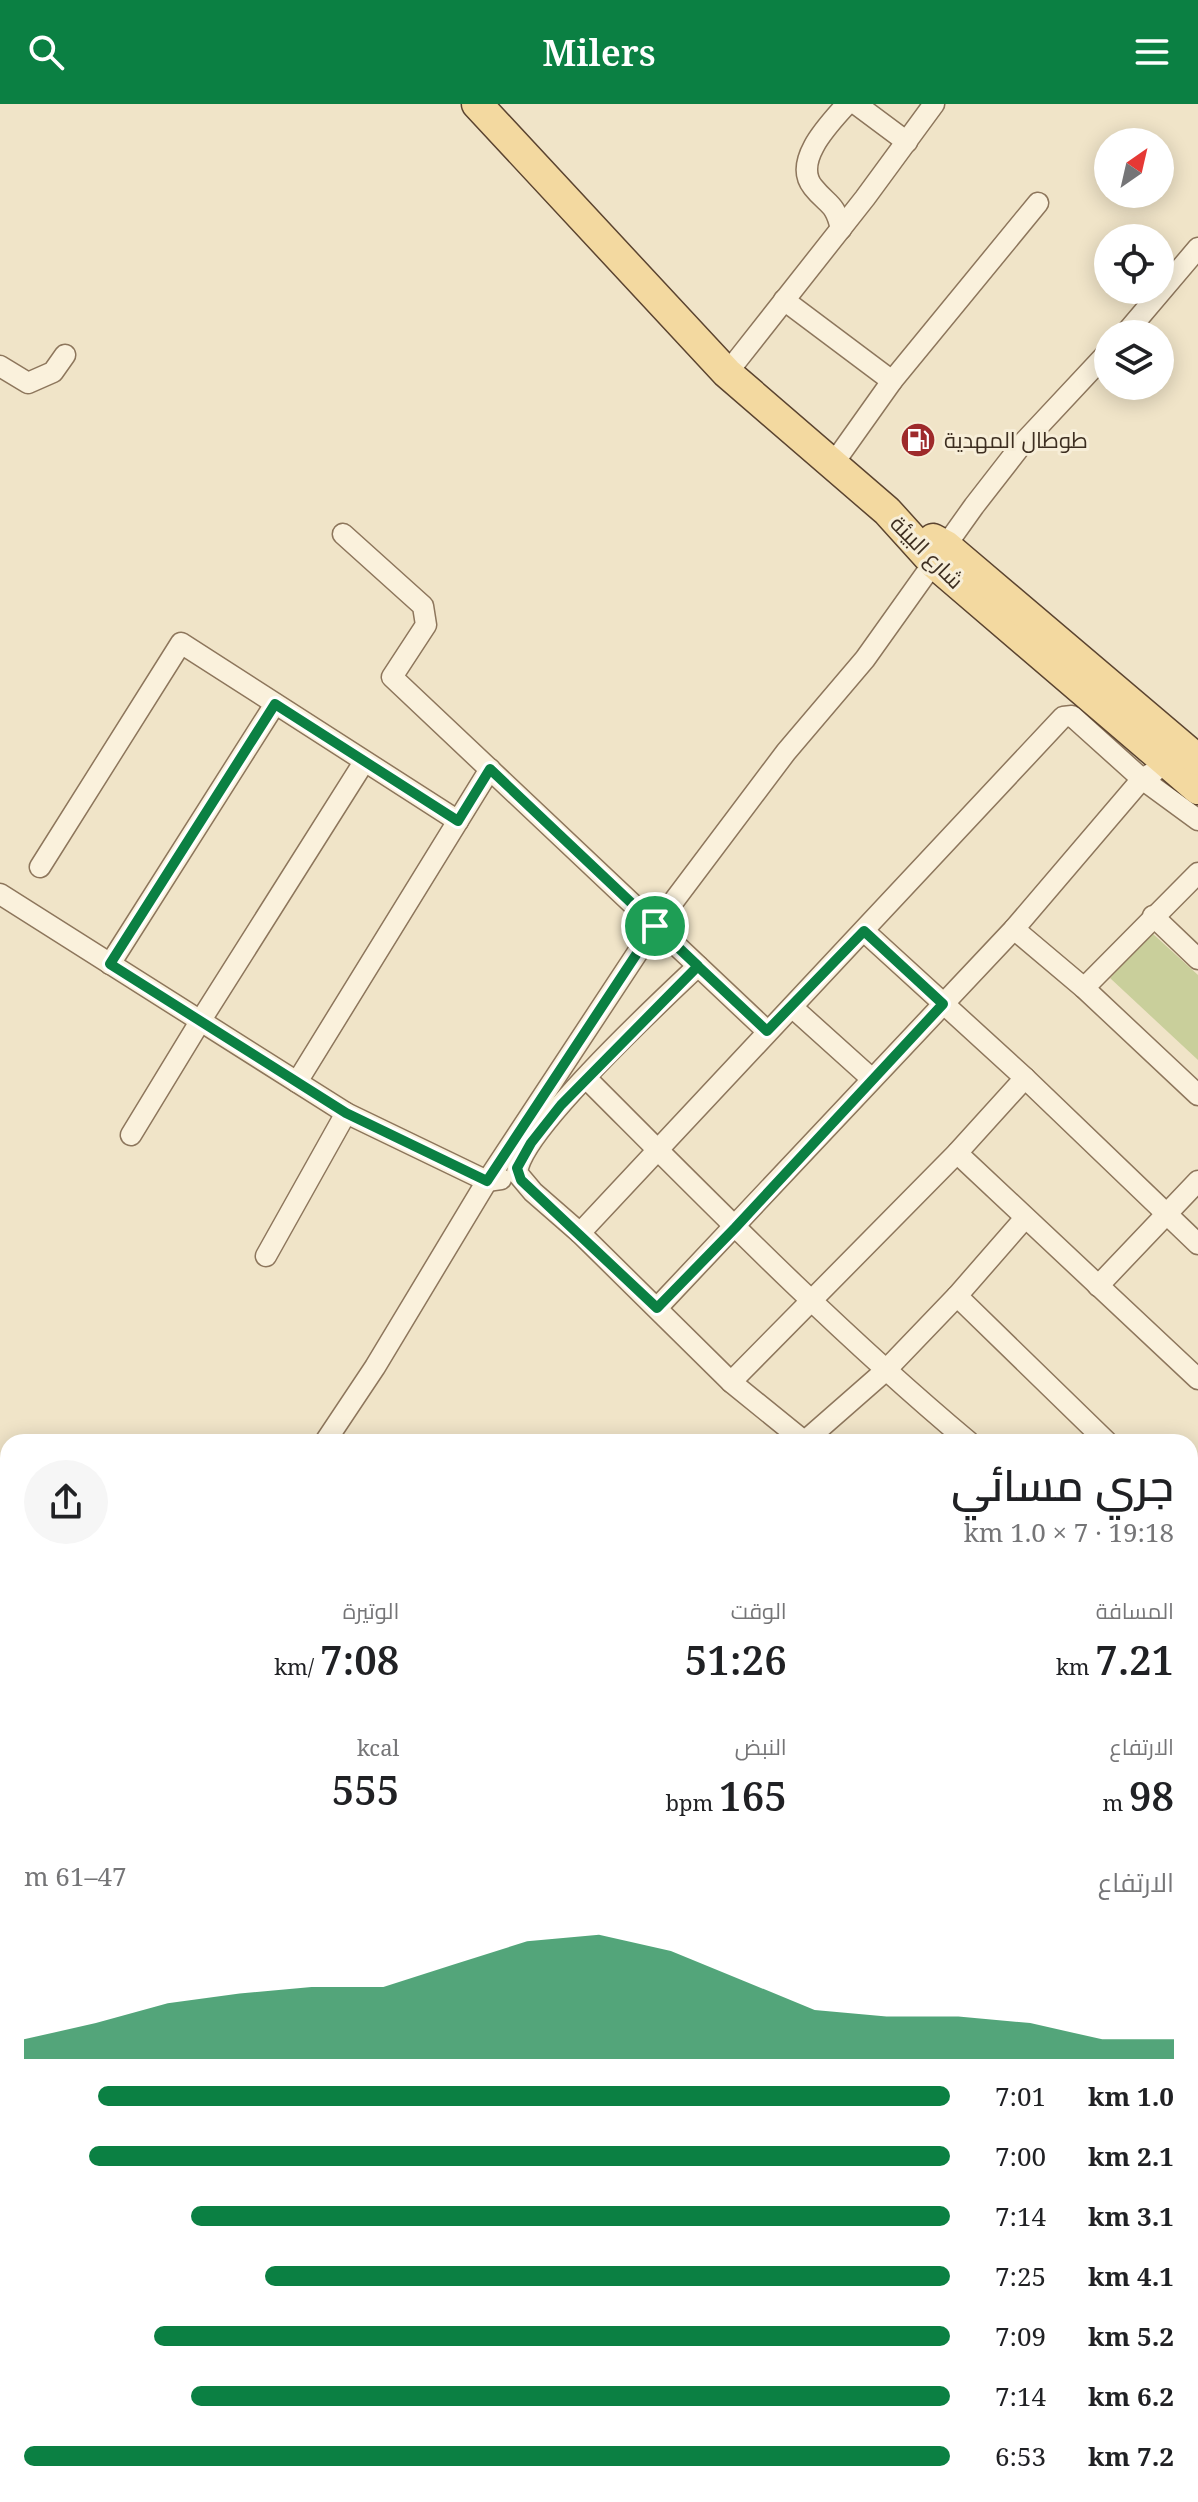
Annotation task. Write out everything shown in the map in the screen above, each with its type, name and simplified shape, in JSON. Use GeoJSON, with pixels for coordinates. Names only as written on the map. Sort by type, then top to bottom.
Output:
{"type":"FeatureCollection","features":[{"type":"Feature","properties":{"kind":"main road","name":"شارع البيئة"},"geometry":{"type":"LineString","coordinates":[[477,104],[727,373],[1179,760],[1198,789]]}},
{"type":"Feature","properties":{"kind":"street"},"geometry":{"type":"LineString","coordinates":[[841,229],[835,208],[812,186],[806,169],[816,144],[847,104]]}},
{"type":"Feature","properties":{"kind":"street"},"geometry":{"type":"LineString","coordinates":[[856,104],[907,142]]}},
{"type":"Feature","properties":{"kind":"street"},"geometry":{"type":"LineString","coordinates":[[727,373],[841,229],[934,104]]}},
{"type":"Feature","properties":{"kind":"street"},"geometry":{"type":"LineString","coordinates":[[833,464],[892,381],[1038,203]]}},
{"type":"Feature","properties":{"kind":"street"},"geometry":{"type":"LineString","coordinates":[[1137,320],[1198,248]]}},
{"type":"Feature","properties":{"kind":"street"},"geometry":{"type":"LineString","coordinates":[[784,300],[892,381]]}},
{"type":"Feature","properties":{"kind":"street"},"geometry":{"type":"LineString","coordinates":[[0,366],[28,383],[53,372],[65,355]]}},
{"type":"Feature","properties":{"kind":"street"},"geometry":{"type":"LineString","coordinates":[[330,1434],[375,1367],[487,1181],[655,926],[786,752],[865,659],[1023,443],[1094,367]]}},
{"type":"Feature","properties":{"kind":"street"},"geometry":{"type":"LineString","coordinates":[[343,534],[423,606],[426,625],[392,677],[767,1031]]}},
{"type":"Feature","properties":{"kind":"street"},"geometry":{"type":"LineString","coordinates":[[40,867],[181,643],[458,821]]}},
{"type":"Feature","properties":{"kind":"street"},"geometry":{"type":"LineString","coordinates":[[110,964],[275,704]]}},
{"type":"Feature","properties":{"kind":"street"},"geometry":{"type":"LineString","coordinates":[[580,1233],[656,1148],[1063,717],[1072,716],[1179,760]]}},
{"type":"Feature","properties":{"kind":"street"},"geometry":{"type":"LineString","coordinates":[[1179,760],[1198,820]]}},
{"type":"Feature","properties":{"kind":"street"},"geometry":{"type":"LineString","coordinates":[[657,1308],[1014,929],[1179,760]]}},
{"type":"Feature","properties":{"kind":"street"},"geometry":{"type":"LineString","coordinates":[[131,1135],[364,762]]}},
{"type":"Feature","properties":{"kind":"street"},"geometry":{"type":"LineString","coordinates":[[297,1082],[490,769]]}},
{"type":"Feature","properties":{"kind":"street"},"geometry":{"type":"LineString","coordinates":[[1084,988],[1198,873]]}},
{"type":"Feature","properties":{"kind":"street"},"geometry":{"type":"LineString","coordinates":[[0,894],[346,1113],[487,1181],[519,1177]]}},
{"type":"Feature","properties":{"kind":"street"},"geometry":{"type":"LineString","coordinates":[[1153,916],[1198,959]]}},
{"type":"Feature","properties":{"kind":"street"},"geometry":{"type":"LineString","coordinates":[[1014,929],[1084,988],[1198,1095]]}},
{"type":"Feature","properties":{"kind":"street"},"geometry":{"type":"LineString","coordinates":[[864,931],[1025,1078],[1198,1244]]}},
{"type":"Feature","properties":{"kind":"street"},"geometry":{"type":"LineString","coordinates":[[698,966],[586,1078],[531,1143],[519,1164],[519,1177],[731,1382],[794,1434]]}},
{"type":"Feature","properties":{"kind":"street"},"geometry":{"type":"LineString","coordinates":[[792,1007],[872,1079]]}},
{"type":"Feature","properties":{"kind":"street"},"geometry":{"type":"LineString","coordinates":[[586,1078],[812,1302],[885,1371],[960,1434]]}},
{"type":"Feature","properties":{"kind":"street"},"geometry":{"type":"LineString","coordinates":[[731,1382],[957,1153],[1025,1078]]}},
{"type":"Feature","properties":{"kind":"street"},"geometry":{"type":"LineString","coordinates":[[266,1256],[346,1113]]}},
{"type":"Feature","properties":{"kind":"street"},"geometry":{"type":"LineString","coordinates":[[957,1153],[1198,1379]]}},
{"type":"Feature","properties":{"kind":"street"},"geometry":{"type":"LineString","coordinates":[[1098,1286],[1198,1181]]}},
{"type":"Feature","properties":{"kind":"street"},"geometry":{"type":"LineString","coordinates":[[813,1434],[885,1371],[957,1296],[1025,1218]]}},
{"type":"Feature","properties":{"kind":"street"},"geometry":{"type":"LineString","coordinates":[[957,1296],[1099,1434]]}},
{"type":"Feature","properties":{"kind":"green space"},"geometry":{"type":"Polygon","coordinates":[[[1152,933],[1198,975],[1198,1060],[1110,978],[1152,933]]]}},
{"type":"Feature","properties":{"kind":"place","name":"طوطال المهدية"},"geometry":{"type":"Point","coordinates":[918,440]}},
{"type":"Feature","properties":{"kind":"route"},"geometry":{"type":"LineString","coordinates":[[655,926],[487,1181],[346,1113],[110,964],[275,704],[458,821],[490,769],[698,966],[561,1105],[531,1143],[517,1168],[521,1180],[657,1308],[943,1004],[864,931],[767,1031],[698,966],[655,926]]}}]}
